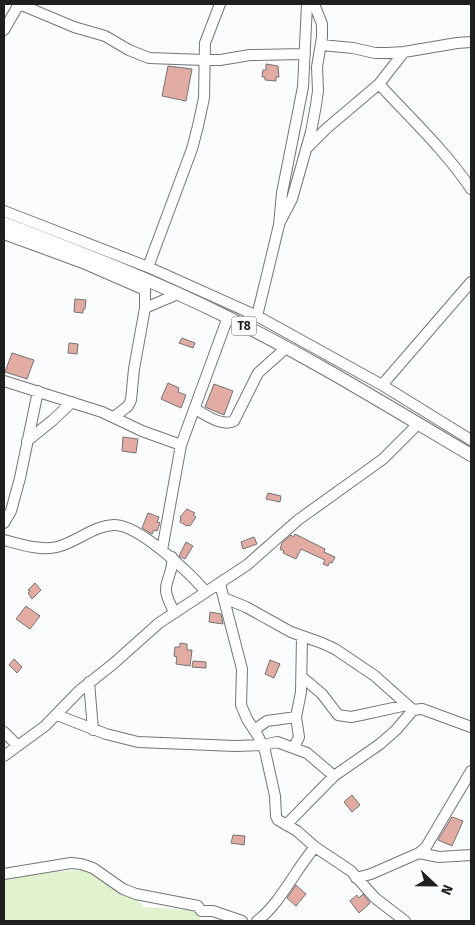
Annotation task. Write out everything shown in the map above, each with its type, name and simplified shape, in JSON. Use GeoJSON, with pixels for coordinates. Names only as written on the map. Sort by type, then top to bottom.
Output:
{"type":"FeatureCollection","features":[{"type":"Feature","properties":{"kind":"main road","name":"T8"},"geometry":{"type":"LineString","coordinates":[[4,223],[146,279],[228,317],[286,348],[471,455]]}},
{"type":"Feature","properties":{"kind":"street"},"geometry":{"type":"LineString","coordinates":[[4,30],[18,4],[74,27],[105,36],[139,55],[163,59],[220,60],[250,54],[305,54]]}},
{"type":"Feature","properties":{"kind":"street"},"geometry":{"type":"LineString","coordinates":[[114,417],[128,406],[131,400],[144,308],[146,279],[192,149],[204,98],[205,42],[220,4]]}},
{"type":"Feature","properties":{"kind":"street"},"geometry":{"type":"LineString","coordinates":[[257,316],[279,224],[282,193],[303,87],[306,4]]}},
{"type":"Feature","properties":{"kind":"street"},"geometry":{"type":"LineString","coordinates":[[279,224],[292,198],[316,104],[318,90],[316,67],[321,46],[322,24],[314,4]]}},
{"type":"Feature","properties":{"kind":"street"},"geometry":{"type":"LineString","coordinates":[[321,46],[353,48],[375,53],[404,52],[457,42],[471,42]]}},
{"type":"Feature","properties":{"kind":"street"},"geometry":{"type":"LineString","coordinates":[[305,150],[327,128],[379,84],[404,52]]}},
{"type":"Feature","properties":{"kind":"street"},"geometry":{"type":"LineString","coordinates":[[379,84],[454,166],[471,189]]}},
{"type":"Feature","properties":{"kind":"street"},"geometry":{"type":"LineString","coordinates":[[4,211],[146,279]]}},
{"type":"Feature","properties":{"kind":"street"},"geometry":{"type":"LineString","coordinates":[[4,234],[83,263],[146,279],[257,316],[382,385],[471,440]]}},
{"type":"Feature","properties":{"kind":"street"},"geometry":{"type":"LineString","coordinates":[[382,385],[471,282]]}},
{"type":"Feature","properties":{"kind":"street"},"geometry":{"type":"LineString","coordinates":[[144,308],[178,294]]}},
{"type":"Feature","properties":{"kind":"street"},"geometry":{"type":"LineString","coordinates":[[162,550],[181,445],[228,317]]}},
{"type":"Feature","properties":{"kind":"street"},"geometry":{"type":"LineString","coordinates":[[195,409],[222,422],[230,423],[234,421],[258,373],[286,348]]}},
{"type":"Feature","properties":{"kind":"street"},"geometry":{"type":"LineString","coordinates":[[4,381],[114,417],[181,445]]}},
{"type":"Feature","properties":{"kind":"street"},"geometry":{"type":"LineString","coordinates":[[4,523],[11,511],[15,496],[38,391]]}},
{"type":"Feature","properties":{"kind":"street"},"geometry":{"type":"LineString","coordinates":[[27,441],[72,402]]}},
{"type":"Feature","properties":{"kind":"street"},"geometry":{"type":"LineString","coordinates":[[128,406],[133,426]]}},
{"type":"Feature","properties":{"kind":"street"},"geometry":{"type":"LineString","coordinates":[[4,756],[57,715],[89,682],[174,612],[247,565],[298,520],[383,459],[418,424]]}},
{"type":"Feature","properties":{"kind":"street"},"geometry":{"type":"LineString","coordinates":[[4,540],[51,548],[59,547],[90,531],[114,525],[132,530],[172,556],[195,578],[206,592]]}},
{"type":"Feature","properties":{"kind":"street"},"geometry":{"type":"LineString","coordinates":[[172,556],[172,569],[166,592],[174,612]]}},
{"type":"Feature","properties":{"kind":"street"},"geometry":{"type":"LineString","coordinates":[[220,584],[242,669],[241,705],[263,745],[275,796],[278,820],[297,831],[315,848],[342,864],[375,898],[404,921]]}},
{"type":"Feature","properties":{"kind":"street"},"geometry":{"type":"LineString","coordinates":[[224,598],[246,607],[302,637],[322,643],[344,655],[375,676],[410,708]]}},
{"type":"Feature","properties":{"kind":"street"},"geometry":{"type":"LineString","coordinates":[[294,747],[299,738],[296,717],[302,677],[302,637]]}},
{"type":"Feature","properties":{"kind":"street"},"geometry":{"type":"LineString","coordinates":[[302,677],[322,694],[338,715],[351,717],[410,708],[422,709],[471,727]]}},
{"type":"Feature","properties":{"kind":"street"},"geometry":{"type":"LineString","coordinates":[[89,682],[93,730]]}},
{"type":"Feature","properties":{"kind":"street"},"geometry":{"type":"LineString","coordinates":[[286,825],[334,776],[380,744],[396,730],[410,708]]}},
{"type":"Feature","properties":{"kind":"street"},"geometry":{"type":"LineString","coordinates":[[57,715],[93,730],[138,742],[235,746],[263,745],[277,742],[294,747],[318,761],[334,776]]}},
{"type":"Feature","properties":{"kind":"street"},"geometry":{"type":"LineString","coordinates":[[235,746],[245,740],[252,727],[267,721],[296,717]]}},
{"type":"Feature","properties":{"kind":"street"},"geometry":{"type":"LineString","coordinates":[[4,732],[18,746]]}},
{"type":"Feature","properties":{"kind":"street"},"geometry":{"type":"LineString","coordinates":[[356,878],[371,874],[419,853],[431,840],[471,771]]}},
{"type":"Feature","properties":{"kind":"street"},"geometry":{"type":"LineString","coordinates":[[257,921],[266,915],[275,904],[302,863],[315,848]]}},
{"type":"Feature","properties":{"kind":"street"},"geometry":{"type":"LineString","coordinates":[[419,853],[439,857],[471,855]]}},
{"type":"Feature","properties":{"kind":"street"},"geometry":{"type":"LineString","coordinates":[[4,874],[71,863],[81,864],[93,868],[124,889],[136,894],[198,906],[201,911],[213,911],[242,921]]}},
{"type":"Feature","properties":{"kind":"street"},"geometry":{"type":"LineString","coordinates":[[213,911],[222,921]]}},
{"type":"Feature","properties":{"kind":"green space"},"geometry":{"type":"Polygon","coordinates":[[[84,870],[118,885],[145,907],[201,911],[200,921],[4,921],[4,881],[37,873],[84,870]]]}},
{"type":"Feature","properties":{"kind":"building"},"geometry":{"type":"Polygon","coordinates":[[[266,64],[278,66],[279,77],[276,77],[276,81],[265,80],[265,77],[262,77],[263,70],[266,70],[266,64]]]}},
{"type":"Feature","properties":{"kind":"building"},"geometry":{"type":"Polygon","coordinates":[[[168,66],[192,69],[186,101],[162,96],[168,66]]]}},
{"type":"Feature","properties":{"kind":"building"},"geometry":{"type":"Polygon","coordinates":[[[75,299],[86,300],[83,313],[74,312],[75,299]]]}},
{"type":"Feature","properties":{"kind":"building"},"geometry":{"type":"Polygon","coordinates":[[[182,338],[195,343],[193,348],[179,343],[182,338]]]}},
{"type":"Feature","properties":{"kind":"building"},"geometry":{"type":"Polygon","coordinates":[[[69,343],[78,344],[77,354],[68,353],[69,343]]]}},
{"type":"Feature","properties":{"kind":"building"},"geometry":{"type":"Polygon","coordinates":[[[12,353],[34,360],[27,379],[5,372],[12,353]]]}},
{"type":"Feature","properties":{"kind":"building"},"geometry":{"type":"Polygon","coordinates":[[[168,383],[179,388],[178,392],[186,395],[181,408],[161,399],[168,383]]]}},
{"type":"Feature","properties":{"kind":"building"},"geometry":{"type":"Polygon","coordinates":[[[214,384],[233,391],[224,415],[205,407],[214,384]]]}},
{"type":"Feature","properties":{"kind":"building"},"geometry":{"type":"Polygon","coordinates":[[[123,437],[138,439],[136,453],[122,451],[123,437]]]}},
{"type":"Feature","properties":{"kind":"building"},"geometry":{"type":"Polygon","coordinates":[[[268,493],[281,496],[280,502],[266,499],[268,493]]]}},
{"type":"Feature","properties":{"kind":"building"},"geometry":{"type":"Polygon","coordinates":[[[187,509],[195,513],[193,515],[196,517],[190,526],[180,522],[180,517],[187,509]]]}},
{"type":"Feature","properties":{"kind":"building"},"geometry":{"type":"Polygon","coordinates":[[[148,513],[159,517],[157,522],[160,523],[157,531],[154,530],[152,534],[142,528],[148,513]]]}},
{"type":"Feature","properties":{"kind":"building"},"geometry":{"type":"Polygon","coordinates":[[[295,534],[325,549],[324,552],[335,557],[332,563],[330,562],[328,566],[323,564],[325,560],[301,549],[296,559],[283,553],[284,551],[280,549],[282,543],[295,534]]]}},
{"type":"Feature","properties":{"kind":"building"},"geometry":{"type":"Polygon","coordinates":[[[254,537],[257,544],[243,549],[241,542],[254,537]]]}},
{"type":"Feature","properties":{"kind":"building"},"geometry":{"type":"Polygon","coordinates":[[[186,542],[193,546],[185,559],[179,556],[186,542]]]}},
{"type":"Feature","properties":{"kind":"building"},"geometry":{"type":"Polygon","coordinates":[[[35,583],[41,590],[32,599],[28,590],[35,583]]]}},
{"type":"Feature","properties":{"kind":"building"},"geometry":{"type":"Polygon","coordinates":[[[26,606],[40,616],[30,629],[16,619],[26,606]]]}},
{"type":"Feature","properties":{"kind":"building"},"geometry":{"type":"Polygon","coordinates":[[[210,612],[221,614],[223,624],[209,622],[210,612]]]}},
{"type":"Feature","properties":{"kind":"building"},"geometry":{"type":"Polygon","coordinates":[[[180,643],[187,644],[187,650],[192,650],[190,666],[176,664],[177,657],[174,656],[175,647],[180,647],[180,643]]]}},
{"type":"Feature","properties":{"kind":"building"},"geometry":{"type":"Polygon","coordinates":[[[14,659],[22,667],[17,673],[9,665],[14,659]]]}},
{"type":"Feature","properties":{"kind":"building"},"geometry":{"type":"Polygon","coordinates":[[[270,660],[280,664],[274,678],[265,674],[270,660]]]}},
{"type":"Feature","properties":{"kind":"building"},"geometry":{"type":"Polygon","coordinates":[[[193,661],[206,662],[206,668],[192,667],[193,661]]]}},
{"type":"Feature","properties":{"kind":"building"},"geometry":{"type":"Polygon","coordinates":[[[352,795],[360,805],[352,812],[344,802],[352,795]]]}},
{"type":"Feature","properties":{"kind":"building"},"geometry":{"type":"Polygon","coordinates":[[[452,817],[463,821],[452,846],[438,840],[452,817]]]}},
{"type":"Feature","properties":{"kind":"building"},"geometry":{"type":"Polygon","coordinates":[[[233,835],[245,836],[244,845],[231,843],[233,835]]]}},
{"type":"Feature","properties":{"kind":"building"},"geometry":{"type":"Polygon","coordinates":[[[296,885],[306,894],[296,906],[287,898],[296,885]]]}},
{"type":"Feature","properties":{"kind":"building"},"geometry":{"type":"Polygon","coordinates":[[[363,894],[370,903],[359,913],[350,901],[357,895],[359,898],[363,894]]]}}]}
